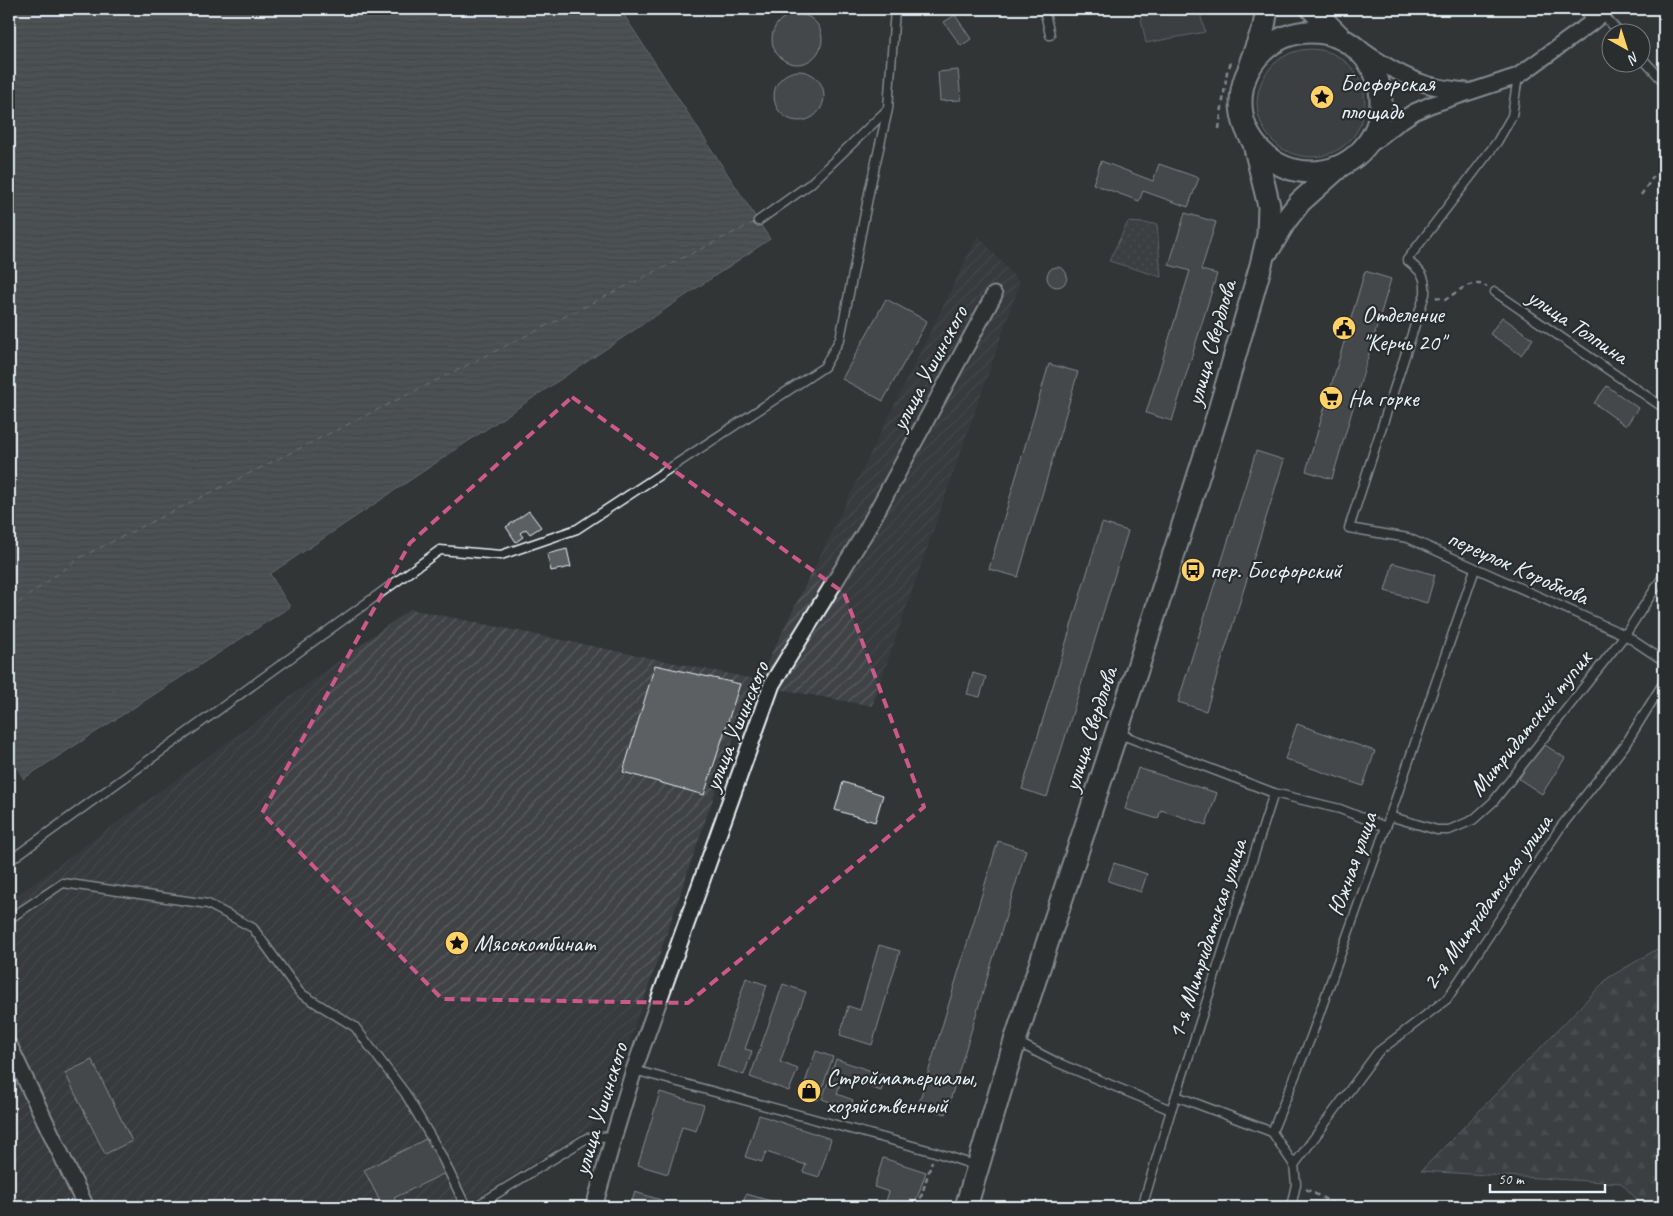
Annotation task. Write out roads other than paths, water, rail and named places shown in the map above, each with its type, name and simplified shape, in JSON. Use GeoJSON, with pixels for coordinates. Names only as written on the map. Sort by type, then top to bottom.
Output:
{"type":"FeatureCollection","features":[{"type":"Feature","properties":{"kind":"main road"},"geometry":{"type":"LineString","coordinates":[[1262,265],[1268,235],[1269,206],[1254,144],[1243,122],[1240,99],[1247,72],[1264,26],[1267,9]]}},
{"type":"Feature","properties":{"kind":"main road"},"geometry":{"type":"LineString","coordinates":[[1262,265],[1282,227],[1300,202],[1339,167],[1358,154],[1373,136],[1380,115],[1381,92],[1374,71],[1364,56],[1312,9]]}},
{"type":"Feature","properties":{"kind":"main road"},"geometry":{"type":"LineString","coordinates":[[1247,72],[1262,52],[1276,41],[1298,33],[1321,32],[1346,41]]}},
{"type":"Feature","properties":{"kind":"main road"},"geometry":{"type":"LineString","coordinates":[[1254,144],[1270,160],[1292,170],[1316,173],[1339,167]]}},
{"type":"Feature","properties":{"kind":"main road","name":"улица Свердлова"},"geometry":{"type":"LineString","coordinates":[[966,1207],[1015,1042],[1117,733],[1218,414],[1262,265]]}},
{"type":"Feature","properties":{"kind":"street"},"geometry":{"type":"LineString","coordinates":[[1358,154],[1398,122],[1414,112],[1518,76],[1600,15]]}},
{"type":"Feature","properties":{"kind":"street"},"geometry":{"type":"LineString","coordinates":[[1346,41],[1384,64],[1421,83],[1472,92]]}},
{"type":"Feature","properties":{"kind":"street","name":"улица Ушинского"},"geometry":{"type":"LineString","coordinates":[[594,1207],[634,1070],[772,684],[866,531],[994,295]]}},
{"type":"Feature","properties":{"kind":"street"},"geometry":{"type":"LineString","coordinates":[[9,1045],[86,1207]]}},
{"type":"Feature","properties":{"kind":"lane"},"geometry":{"type":"LineString","coordinates":[[9,861],[440,550],[501,555],[577,529],[824,367],[840,339],[888,109],[895,9]]}},
{"type":"Feature","properties":{"kind":"lane"},"geometry":{"type":"LineString","coordinates":[[1044,9],[1050,35]]}},
{"type":"Feature","properties":{"kind":"lane"},"geometry":{"type":"LineString","coordinates":[[1585,9],[1600,15]]}},
{"type":"Feature","properties":{"kind":"lane"},"geometry":{"type":"LineString","coordinates":[[1650,67],[1664,82]]}},
{"type":"Feature","properties":{"kind":"lane","name":"переулок Коробкова"},"geometry":{"type":"LineString","coordinates":[[1518,76],[1512,116],[1497,142],[1407,260],[1425,280],[1425,294],[1349,528],[1408,538],[1625,635],[1664,661]]}},
{"type":"Feature","properties":{"kind":"lane"},"geometry":{"type":"LineString","coordinates":[[758,221],[810,184],[888,109]]}},
{"type":"Feature","properties":{"kind":"lane","name":"улица Толпина"},"geometry":{"type":"LineString","coordinates":[[1494,292],[1664,408]]}},
{"type":"Feature","properties":{"kind":"lane","name":"Южная улица"},"geometry":{"type":"LineString","coordinates":[[1272,1132],[1311,1037],[1475,569]]}},
{"type":"Feature","properties":{"kind":"lane","name":"Митридатский тупик"},"geometry":{"type":"LineString","coordinates":[[1389,816],[1438,830],[1449,830],[1473,820],[1494,802],[1625,635],[1664,575]]}},
{"type":"Feature","properties":{"kind":"lane","name":"2-я Митридатская улица"},"geometry":{"type":"LineString","coordinates":[[1294,1165],[1378,1052],[1446,999],[1560,828],[1625,745],[1664,682]]}},
{"type":"Feature","properties":{"kind":"lane"},"geometry":{"type":"LineString","coordinates":[[1117,733],[1274,793],[1340,809],[1386,827]]}},
{"type":"Feature","properties":{"kind":"lane","name":"1-я Митридатская улица"},"geometry":{"type":"LineString","coordinates":[[1172,1110],[1274,793]]}},
{"type":"Feature","properties":{"kind":"lane"},"geometry":{"type":"LineString","coordinates":[[9,919],[63,883],[208,904],[253,928],[300,993],[355,1027],[405,1093],[440,1153],[466,1207]]}},
{"type":"Feature","properties":{"kind":"lane"},"geometry":{"type":"LineString","coordinates":[[1015,1042],[1056,1062],[1172,1110],[1142,1207]]}},
{"type":"Feature","properties":{"kind":"lane"},"geometry":{"type":"LineString","coordinates":[[634,1070],[935,1152],[979,1166]]}},
{"type":"Feature","properties":{"kind":"lane"},"geometry":{"type":"LineString","coordinates":[[1176,1096],[1272,1132],[1294,1165],[1296,1184],[1291,1207]]}},
{"type":"Feature","properties":{"kind":"lane"},"geometry":{"type":"LineString","coordinates":[[475,1207],[587,1138],[614,1136]]}},
{"type":"Feature","properties":{"kind":"place","name":"Босфорская площадь"},"geometry":{"type":"Point","coordinates":[1322,97]}},
{"type":"Feature","properties":{"kind":"place","name":"Отделение \"Керчь 20\""},"geometry":{"type":"Point","coordinates":[1344,328]}},
{"type":"Feature","properties":{"kind":"place","name":"На горке"},"geometry":{"type":"Point","coordinates":[1331,398]}},
{"type":"Feature","properties":{"kind":"place","name":"пер. Босфорский"},"geometry":{"type":"Point","coordinates":[1193,570]}},
{"type":"Feature","properties":{"kind":"place","name":"Мясокомбинат"},"geometry":{"type":"Point","coordinates":[457,943]}},
{"type":"Feature","properties":{"kind":"place","name":"Стройматериалы, хозяйственный"},"geometry":{"type":"Point","coordinates":[809,1091]}}]}
